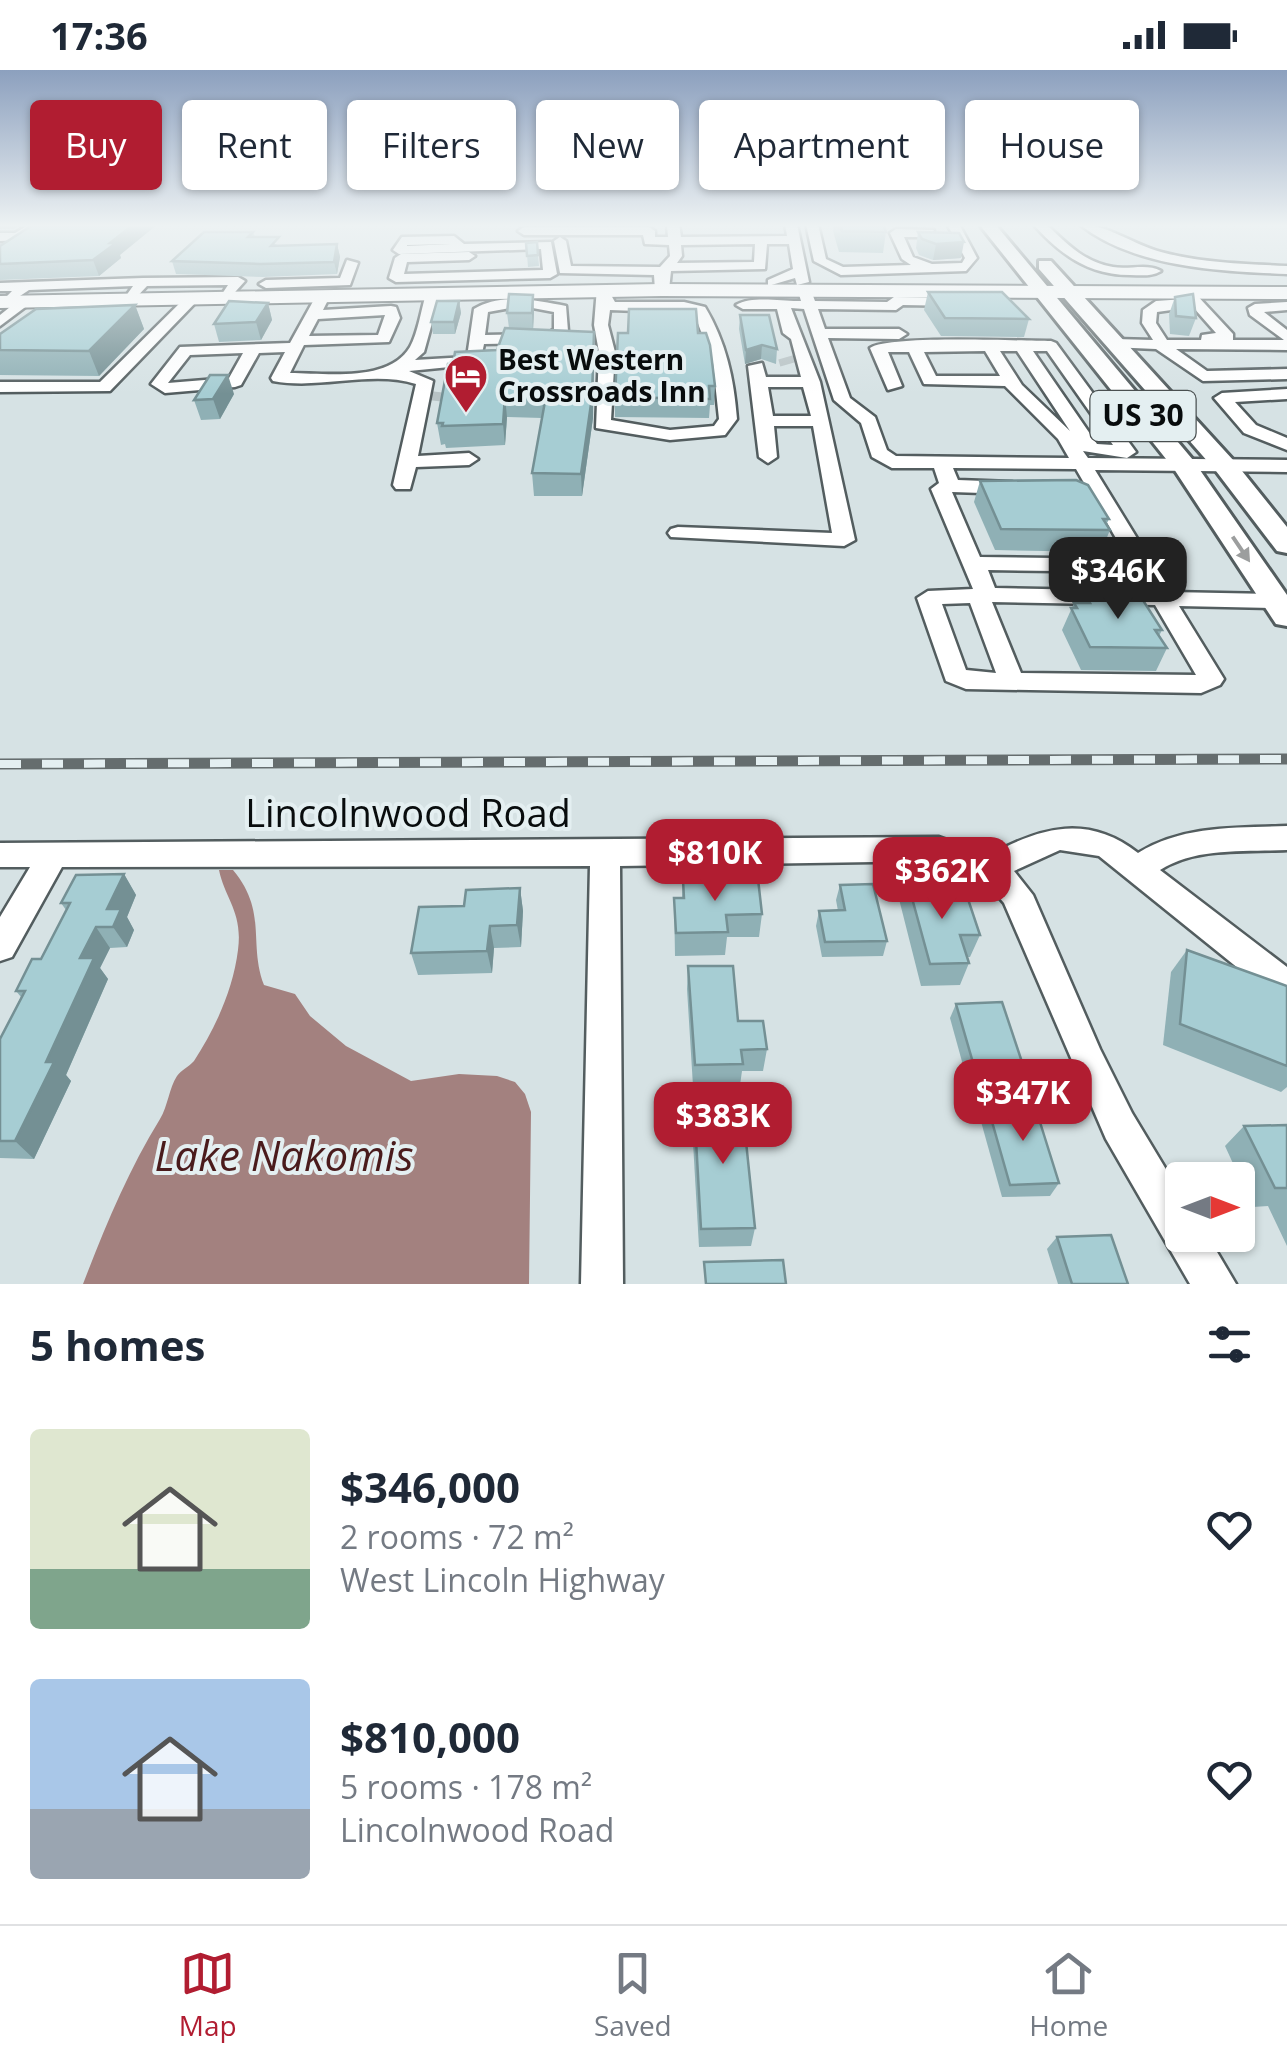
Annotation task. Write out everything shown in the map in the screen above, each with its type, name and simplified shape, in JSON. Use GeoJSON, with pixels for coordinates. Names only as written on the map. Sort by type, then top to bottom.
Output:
{"type":"FeatureCollection","features":[{"type":"Feature","properties":{"kind":"highway"},"geometry":{"type":"LineString","coordinates":[[9,300],[136,291],[193,298],[226,297],[260,290],[333,300],[433,294],[465,285],[603,303],[654,281]]}},
{"type":"Feature","properties":{"kind":"highway"},"geometry":{"type":"LineString","coordinates":[[676,281],[684,284],[773,283],[806,296],[892,300],[1052,288]]}},
{"type":"Feature","properties":{"kind":"highway"},"geometry":{"type":"LineString","coordinates":[[681,281],[742,299],[1052,288],[1287,293]]}},
{"type":"Feature","properties":{"kind":"highway"},"geometry":{"type":"LineString","coordinates":[[1176,288],[1248,281]]}},
{"type":"Feature","properties":{"kind":"main road","name":"US 30"},"geometry":{"type":"LineString","coordinates":[[1045,281],[1115,344],[1225,466],[1287,545]]}},
{"type":"Feature","properties":{"kind":"main road","name":"US 30"},"geometry":{"type":"LineString","coordinates":[[1047,281],[1083,345],[1184,464],[1281,610]]}},
{"type":"Feature","properties":{"kind":"street"},"geometry":{"type":"LineString","coordinates":[[136,291],[238,281],[226,297]]}},
{"type":"Feature","properties":{"kind":"street"},"geometry":{"type":"LineString","coordinates":[[260,290],[268,281]]}},
{"type":"Feature","properties":{"kind":"street"},"geometry":{"type":"LineString","coordinates":[[343,281],[333,300],[297,344],[279,378],[354,378],[425,362],[474,361],[482,309],[539,281]]}},
{"type":"Feature","properties":{"kind":"street"},"geometry":{"type":"LineString","coordinates":[[422,281],[465,285],[465,281]]}},
{"type":"Feature","properties":{"kind":"street"},"geometry":{"type":"LineString","coordinates":[[516,281],[520,293]]}},
{"type":"Feature","properties":{"kind":"street"},"geometry":{"type":"LineString","coordinates":[[802,281],[842,400],[869,421],[879,453],[892,462],[1287,466]]}},
{"type":"Feature","properties":{"kind":"street"},"geometry":{"type":"LineString","coordinates":[[678,532],[844,540],[821,420],[788,360],[782,338],[786,319],[806,296],[812,281]]}},
{"type":"Feature","properties":{"kind":"street"},"geometry":{"type":"LineString","coordinates":[[1115,344],[1228,337],[1176,288],[1150,281]]}},
{"type":"Feature","properties":{"kind":"street"},"geometry":{"type":"LineString","coordinates":[[1176,288],[1150,310],[1149,322],[1159,342],[1203,376],[1285,369]]}},
{"type":"Feature","properties":{"kind":"street"},"geometry":{"type":"LineString","coordinates":[[478,340],[540,339],[561,331],[561,309],[520,293]]}},
{"type":"Feature","properties":{"kind":"street"},"geometry":{"type":"LineString","coordinates":[[390,370],[416,352],[433,294]]}},
{"type":"Feature","properties":{"kind":"street"},"geometry":{"type":"LineString","coordinates":[[806,296],[943,345],[1022,346],[1046,340],[1083,345]]}},
{"type":"Feature","properties":{"kind":"street"},"geometry":{"type":"LineString","coordinates":[[0,387],[104,387],[193,298]]}},
{"type":"Feature","properties":{"kind":"street"},"geometry":{"type":"LineString","coordinates":[[742,299],[746,319],[786,319]]}},
{"type":"Feature","properties":{"kind":"street"},"geometry":{"type":"LineString","coordinates":[[742,299],[786,319],[798,338],[802,382]]}},
{"type":"Feature","properties":{"kind":"street"},"geometry":{"type":"LineString","coordinates":[[254,348],[236,382],[166,388],[159,384],[180,353],[384,339],[394,318],[392,310],[333,300]]}},
{"type":"Feature","properties":{"kind":"street"},"geometry":{"type":"LineString","coordinates":[[331,340],[333,300]]}},
{"type":"Feature","properties":{"kind":"street"},"geometry":{"type":"LineString","coordinates":[[1011,381],[930,381],[892,300],[1002,302],[1015,312]]}},
{"type":"Feature","properties":{"kind":"street"},"geometry":{"type":"LineString","coordinates":[[603,303],[700,310],[719,350],[728,419],[719,431],[670,435],[602,424],[606,352],[603,303]]}},
{"type":"Feature","properties":{"kind":"street"},"geometry":{"type":"LineString","coordinates":[[1285,369],[1284,340],[1255,308],[1287,306]]}},
{"type":"Feature","properties":{"kind":"street"},"geometry":{"type":"LineString","coordinates":[[151,320],[171,320]]}},
{"type":"Feature","properties":{"kind":"street"},"geometry":{"type":"LineString","coordinates":[[894,386],[878,348],[910,333]]}},
{"type":"Feature","properties":{"kind":"street"},"geometry":{"type":"LineString","coordinates":[[1022,346],[1091,449],[1127,452],[1046,340]]}},
{"type":"Feature","properties":{"kind":"street"},"geometry":{"type":"LineString","coordinates":[[1184,359],[1248,351],[1284,340]]}},
{"type":"Feature","properties":{"kind":"street"},"geometry":{"type":"LineString","coordinates":[[1159,342],[1248,351],[1285,369]]}},
{"type":"Feature","properties":{"kind":"street"},"geometry":{"type":"LineString","coordinates":[[943,345],[970,381]]}},
{"type":"Feature","properties":{"kind":"street"},"geometry":{"type":"LineString","coordinates":[[990,346],[1011,381],[1064,436],[1082,464],[1088,489],[1144,566],[1164,599],[1210,680],[1202,684],[966,680],[955,676],[928,598],[986,595],[1164,599],[1281,610]]}},
{"type":"Feature","properties":{"kind":"street"},"geometry":{"type":"LineString","coordinates":[[196,386],[220,349]]}},
{"type":"Feature","properties":{"kind":"street"},"geometry":{"type":"LineString","coordinates":[[390,370],[425,381],[429,397],[403,485]]}},
{"type":"Feature","properties":{"kind":"street"},"geometry":{"type":"LineString","coordinates":[[768,457],[758,374],[802,382]]}},
{"type":"Feature","properties":{"kind":"street"},"geometry":{"type":"LineString","coordinates":[[1286,395],[1222,398],[1250,430],[1287,445]]}},
{"type":"Feature","properties":{"kind":"street"},"geometry":{"type":"LineString","coordinates":[[765,421],[821,420]]}},
{"type":"Feature","properties":{"kind":"street"},"geometry":{"type":"LineString","coordinates":[[408,462],[469,459]]}},
{"type":"Feature","properties":{"kind":"street"},"geometry":{"type":"LineString","coordinates":[[942,464],[950,486]]}},
{"type":"Feature","properties":{"kind":"street"},"geometry":{"type":"LineString","coordinates":[[1042,488],[941,489],[968,558],[975,563],[1144,566]]}},
{"type":"Feature","properties":{"kind":"street"},"geometry":{"type":"LineString","coordinates":[[975,563],[986,595]]}},
{"type":"Feature","properties":{"kind":"street"},"geometry":{"type":"LineString","coordinates":[[986,595],[980,600],[1012,681]]}},
{"type":"Feature","properties":{"kind":"street"},"geometry":{"type":"LineString","coordinates":[[1165,1204],[1119,1126],[1087,1060],[1017,895],[992,868],[1043,841],[1077,836],[1109,847],[1287,988]]}},
{"type":"Feature","properties":{"kind":"street"},"geometry":{"type":"LineString","coordinates":[[1136,868],[1170,848],[1214,841],[1287,838]]}},
{"type":"Feature","properties":{"kind":"street","name":"Lincolnwood Road"},"geometry":{"type":"LineString","coordinates":[[0,855],[940,849],[992,868]]}},
{"type":"Feature","properties":{"kind":"street"},"geometry":{"type":"LineString","coordinates":[[0,947],[54,854]]}},
{"type":"Feature","properties":{"kind":"street"},"geometry":{"type":"LineString","coordinates":[[602,1284],[605,854]]}},
{"type":"Feature","properties":{"kind":"street"},"geometry":{"type":"LineString","coordinates":[[1195,1252],[1216,1284]]}},
{"type":"Feature","properties":{"kind":"water","name":"Lake Nakomis"},"geometry":{"type":"Polygon","coordinates":[[[219,870],[233,870],[250,900],[264,985],[295,994],[310,1016],[346,1046],[411,1081],[459,1074],[497,1076],[515,1082],[525,1094],[531,1112],[529,1284],[83,1284],[127,1179],[163,1114],[174,1081],[202,1049],[227,994],[239,937],[236,916],[219,870]]]}},
{"type":"Feature","properties":{"kind":"building"},"geometry":{"type":"Polygon","coordinates":[[[928,292],[1002,292],[1029,319],[945,318],[928,292]]]}},
{"type":"Feature","properties":{"kind":"building"},"geometry":{"type":"Polygon","coordinates":[[[509,294],[533,295],[532,313],[507,313],[509,294]]]}},
{"type":"Feature","properties":{"kind":"building"},"geometry":{"type":"Polygon","coordinates":[[[1193,294],[1196,318],[1176,316],[1175,297],[1193,294]]]}},
{"type":"Feature","properties":{"kind":"building"},"geometry":{"type":"Polygon","coordinates":[[[229,301],[268,303],[256,322],[214,324],[229,301]]]}},
{"type":"Feature","properties":{"kind":"building"},"geometry":{"type":"Polygon","coordinates":[[[437,301],[459,301],[454,322],[431,322],[437,301]]]}},
{"type":"Feature","properties":{"kind":"building"},"geometry":{"type":"Polygon","coordinates":[[[135,305],[89,351],[0,350],[0,334],[36,309],[135,305]]]}},
{"type":"Feature","properties":{"kind":"building"},"geometry":{"type":"Polygon","coordinates":[[[629,309],[696,309],[698,333],[706,333],[710,345],[715,386],[709,386],[710,399],[615,397],[618,333],[628,333],[629,309]]]}},
{"type":"Feature","properties":{"kind":"building"},"geometry":{"type":"Polygon","coordinates":[[[740,315],[769,315],[777,349],[762,345],[746,350],[740,315]]]}},
{"type":"Feature","properties":{"kind":"building"},"geometry":{"type":"Polygon","coordinates":[[[505,328],[594,332],[592,397],[581,474],[532,473],[546,396],[505,396],[503,424],[437,423],[448,364],[453,364],[455,352],[497,350],[505,328]]]}},
{"type":"Feature","properties":{"kind":"building"},"geometry":{"type":"Polygon","coordinates":[[[210,375],[228,375],[213,399],[194,400],[210,375]]]}},
{"type":"Feature","properties":{"kind":"building"},"geometry":{"type":"Polygon","coordinates":[[[1076,480],[1088,485],[1109,519],[1103,519],[1110,530],[1001,529],[980,481],[1076,480]]]}},
{"type":"Feature","properties":{"kind":"building"},"geometry":{"type":"Polygon","coordinates":[[[1097,594],[1139,594],[1162,630],[1155,630],[1167,648],[1090,647],[1071,608],[1077,608],[1074,603],[1090,603],[1087,598],[1100,598],[1097,594]]]}},
{"type":"Feature","properties":{"kind":"building"},"geometry":{"type":"Polygon","coordinates":[[[124,874],[107,909],[121,909],[113,927],[96,927],[80,958],[94,958],[46,1062],[54,1062],[15,1141],[0,1141],[0,1039],[25,991],[16,991],[32,959],[41,959],[70,903],[61,903],[76,875],[124,874]]]}},
{"type":"Feature","properties":{"kind":"building"},"geometry":{"type":"Polygon","coordinates":[[[906,876],[932,876],[939,900],[968,899],[980,935],[960,935],[969,963],[930,964],[906,876]]]}},
{"type":"Feature","properties":{"kind":"building"},"geometry":{"type":"Polygon","coordinates":[[[758,879],[762,914],[726,915],[728,932],[676,933],[674,898],[684,898],[683,880],[758,879]]]}},
{"type":"Feature","properties":{"kind":"building"},"geometry":{"type":"Polygon","coordinates":[[[873,884],[887,941],[825,942],[819,911],[845,910],[840,885],[873,884]]]}},
{"type":"Feature","properties":{"kind":"building"},"geometry":{"type":"Polygon","coordinates":[[[520,888],[517,925],[490,926],[487,951],[411,953],[419,907],[464,906],[466,890],[520,888]]]}},
{"type":"Feature","properties":{"kind":"building"},"geometry":{"type":"Polygon","coordinates":[[[1187,950],[1287,986],[1287,1066],[1180,1024],[1187,950]]]}},
{"type":"Feature","properties":{"kind":"building"},"geometry":{"type":"Polygon","coordinates":[[[688,966],[733,966],[738,1021],[763,1021],[767,1049],[741,1050],[743,1064],[695,1065],[688,966]]]}},
{"type":"Feature","properties":{"kind":"building"},"geometry":{"type":"Polygon","coordinates":[[[1002,1002],[1025,1071],[976,1073],[956,1004],[1002,1002]]]}},
{"type":"Feature","properties":{"kind":"building"},"geometry":{"type":"Polygon","coordinates":[[[742,1103],[755,1228],[701,1229],[694,1104],[742,1103]]]}},
{"type":"Feature","properties":{"kind":"building"},"geometry":{"type":"Polygon","coordinates":[[[1034,1103],[1059,1183],[1010,1185],[987,1104],[1034,1103]]]}},
{"type":"Feature","properties":{"kind":"building"},"geometry":{"type":"Polygon","coordinates":[[[1287,1125],[1287,1188],[1275,1188],[1244,1126],[1287,1125]]]}},
{"type":"Feature","properties":{"kind":"building"},"geometry":{"type":"Polygon","coordinates":[[[1111,1235],[1128,1284],[1072,1284],[1057,1237],[1111,1235]]]}},
{"type":"Feature","properties":{"kind":"building"},"geometry":{"type":"Polygon","coordinates":[[[783,1260],[786,1284],[706,1284],[704,1262],[783,1260]]]}},
{"type":"Feature","properties":{"kind":"tunnel"},"geometry":{"type":"LineString","coordinates":[[787,357],[789,364]]}},
{"type":"Feature","properties":{"kind":"tunnel"},"geometry":{"type":"LineString","coordinates":[[437,401],[438,392]]}},
{"type":"Feature","properties":{"kind":"railway"},"geometry":{"type":"LineString","coordinates":[[0,764],[1287,759]]}},
{"type":"Feature","properties":{"kind":"place","name":"Best Western Crossroads Inn"},"geometry":{"type":"Point","coordinates":[466,414]}}]}
